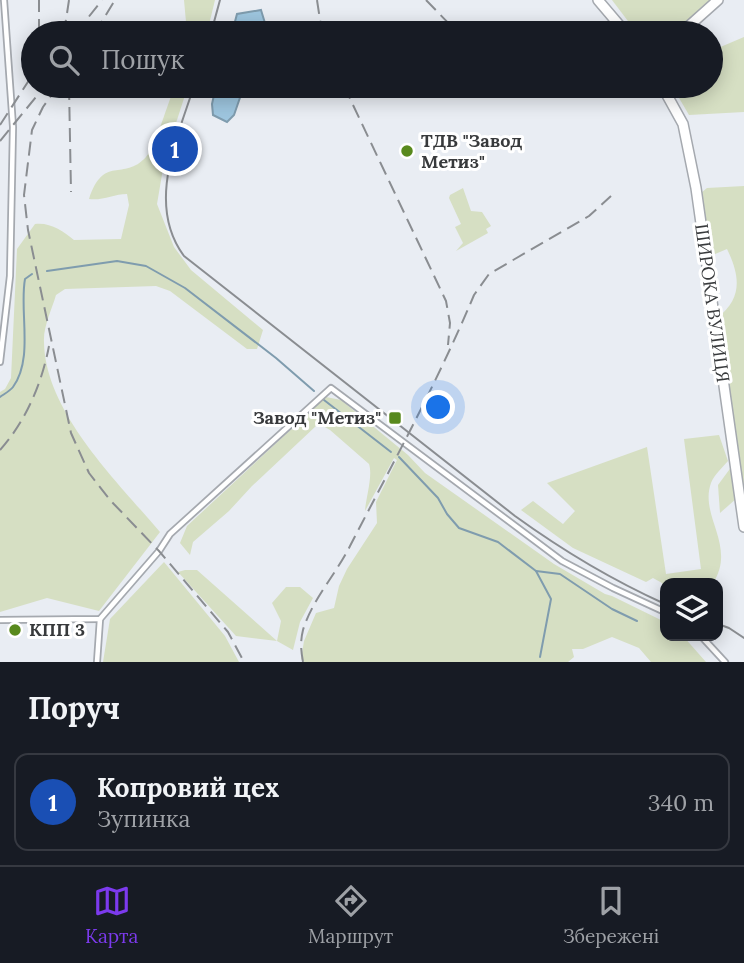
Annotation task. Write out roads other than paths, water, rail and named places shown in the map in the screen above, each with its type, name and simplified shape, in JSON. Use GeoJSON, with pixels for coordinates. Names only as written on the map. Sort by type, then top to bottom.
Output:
{"type":"FeatureCollection","features":[{"type":"Feature","properties":{"kind":"street"},"geometry":{"type":"LineString","coordinates":[[598,0],[616,21]]}},
{"type":"Feature","properties":{"kind":"street"},"geometry":{"type":"LineString","coordinates":[[694,21],[718,0]]}},
{"type":"Feature","properties":{"kind":"street","name":"ШИРОКА ВУЛИЦЯ"},"geometry":{"type":"LineString","coordinates":[[669,98],[683,124],[696,188],[744,527]]}},
{"type":"Feature","properties":{"kind":"lane"},"geometry":{"type":"LineString","coordinates":[[0,362],[10,276],[13,127],[4,0]]}},
{"type":"Feature","properties":{"kind":"lane"},"geometry":{"type":"LineString","coordinates":[[97,662],[100,619],[159,551],[170,534],[331,388],[562,561],[660,610]]}},
{"type":"Feature","properties":{"kind":"lane"},"geometry":{"type":"LineString","coordinates":[[0,620],[100,619]]}},
{"type":"Feature","properties":{"kind":"lane"},"geometry":{"type":"LineString","coordinates":[[706,641],[725,662]]}},
{"type":"Feature","properties":{"kind":"water"},"geometry":{"type":"Polygon","coordinates":[[[261,10],[264,21],[235,21],[237,14],[261,10]]]}},
{"type":"Feature","properties":{"kind":"water"},"geometry":{"type":"Polygon","coordinates":[[[213,98],[240,98],[234,115],[227,122],[213,115],[213,98]]]}},
{"type":"Feature","properties":{"kind":"waterway"},"geometry":{"type":"LineString","coordinates":[[47,271],[117,261],[146,266],[185,288],[314,391]]}},
{"type":"Feature","properties":{"kind":"waterway"},"geometry":{"type":"LineString","coordinates":[[0,397],[13,387],[23,362],[25,279],[32,274]]}},
{"type":"Feature","properties":{"kind":"waterway"},"geometry":{"type":"LineString","coordinates":[[324,400],[391,452]]}},
{"type":"Feature","properties":{"kind":"waterway"},"geometry":{"type":"LineString","coordinates":[[399,457],[438,498],[459,528],[498,542],[536,571],[551,599],[540,657]]}},
{"type":"Feature","properties":{"kind":"waterway"},"geometry":{"type":"LineString","coordinates":[[536,571],[560,574],[612,609],[637,621]]}},
{"type":"Feature","properties":{"kind":"tram line"},"geometry":{"type":"LineString","coordinates":[[214,21],[220,0]]}},
{"type":"Feature","properties":{"kind":"tram line"},"geometry":{"type":"LineString","coordinates":[[190,98],[173,150],[166,194],[167,215],[173,236],[184,256],[515,516],[588,564],[660,602]]}},
{"type":"Feature","properties":{"kind":"tram line"},"geometry":{"type":"LineString","coordinates":[[723,626],[744,638]]}},
{"type":"Feature","properties":{"kind":"railway"},"geometry":{"type":"LineString","coordinates":[[39,0],[39,21]]}},
{"type":"Feature","properties":{"kind":"railway"},"geometry":{"type":"LineString","coordinates":[[66,21],[69,0]]}},
{"type":"Feature","properties":{"kind":"railway"},"geometry":{"type":"LineString","coordinates":[[85,21],[102,0]]}},
{"type":"Feature","properties":{"kind":"railway"},"geometry":{"type":"LineString","coordinates":[[102,21],[115,0]]}},
{"type":"Feature","properties":{"kind":"railway"},"geometry":{"type":"LineString","coordinates":[[317,0],[320,21]]}},
{"type":"Feature","properties":{"kind":"railway"},"geometry":{"type":"LineString","coordinates":[[426,0],[446,21]]}},
{"type":"Feature","properties":{"kind":"railway"},"geometry":{"type":"LineString","coordinates":[[0,125],[21,93]]}},
{"type":"Feature","properties":{"kind":"railway"},"geometry":{"type":"LineString","coordinates":[[0,141],[35,98]]}},
{"type":"Feature","properties":{"kind":"railway"},"geometry":{"type":"LineString","coordinates":[[49,98],[32,130],[24,195],[28,230],[71,433],[89,473],[228,632],[244,662]]}},
{"type":"Feature","properties":{"kind":"railway"},"geometry":{"type":"LineString","coordinates":[[69,98],[71,192]]}},
{"type":"Feature","properties":{"kind":"railway"},"geometry":{"type":"LineString","coordinates":[[350,98],[446,301],[450,323],[448,345]]}},
{"type":"Feature","properties":{"kind":"railway"},"geometry":{"type":"LineString","coordinates":[[303,662],[301,639],[307,619],[399,453],[474,295],[489,274],[589,216],[611,196]]}},
{"type":"Feature","properties":{"kind":"railway"},"geometry":{"type":"LineString","coordinates":[[0,450],[18,427],[32,401],[49,346]]}},
{"type":"Feature","properties":{"kind":"place","name":"Копровий цех"},"geometry":{"type":"Point","coordinates":[175,149]}},
{"type":"Feature","properties":{"kind":"place","name":"ТДВ \"Завод Метиз\""},"geometry":{"type":"Point","coordinates":[407,151]}},
{"type":"Feature","properties":{"kind":"place","name":"Завод \"Метиз\""},"geometry":{"type":"Point","coordinates":[395,418]}},
{"type":"Feature","properties":{"kind":"place","name":"КПП 3"},"geometry":{"type":"Point","coordinates":[15,630]}}]}
